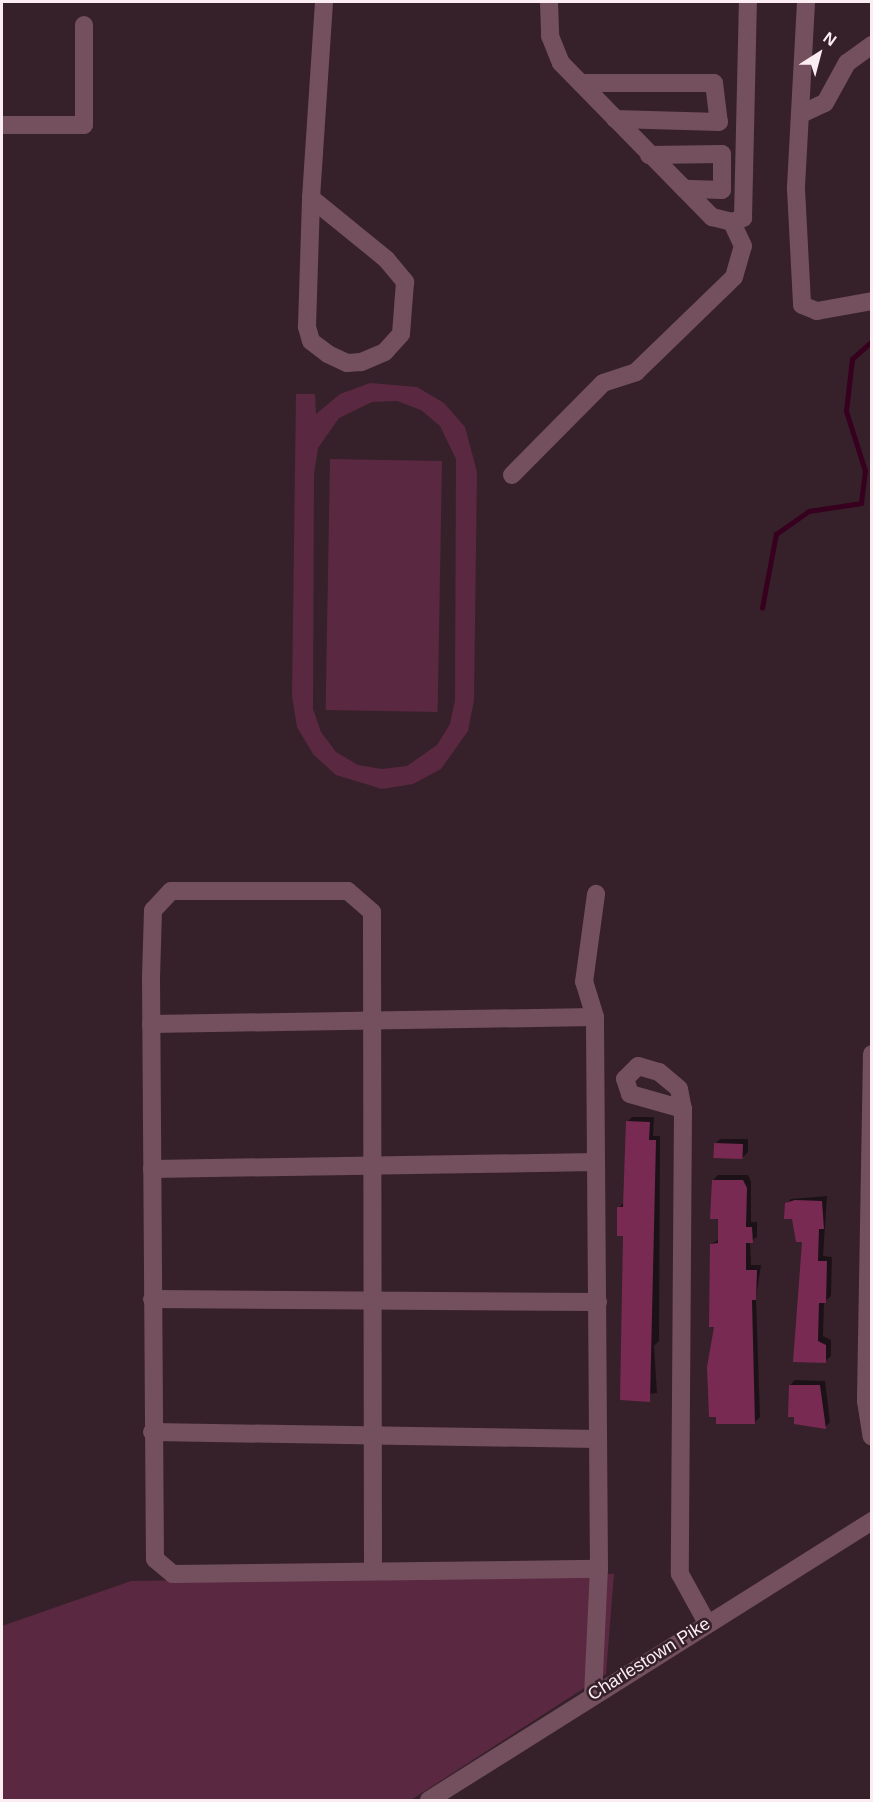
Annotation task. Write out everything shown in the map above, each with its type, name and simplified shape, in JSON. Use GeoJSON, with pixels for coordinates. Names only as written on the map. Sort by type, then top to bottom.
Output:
{"type":"FeatureCollection","features":[{"type":"Feature","properties":{"kind":"street"},"geometry":{"type":"LineString","coordinates":[[310,198],[386,259],[405,282],[401,334],[385,352],[361,362],[347,363],[328,354],[311,341],[307,327],[310,198],[324,2]]}},
{"type":"Feature","properties":{"kind":"street"},"geometry":{"type":"LineString","coordinates":[[549,2],[554,52],[580,83],[712,217],[732,222],[743,218],[748,2]]}},
{"type":"Feature","properties":{"kind":"street"},"geometry":{"type":"LineString","coordinates":[[806,2],[795,189],[802,305],[817,311],[872,301]]}},
{"type":"Feature","properties":{"kind":"street"},"geometry":{"type":"LineString","coordinates":[[2,125],[84,126],[84,25]]}},
{"type":"Feature","properties":{"kind":"street"},"geometry":{"type":"LineString","coordinates":[[801,114],[825,103],[848,63],[872,45]]}},
{"type":"Feature","properties":{"kind":"street"},"geometry":{"type":"LineString","coordinates":[[580,83],[714,83],[719,122],[615,119]]}},
{"type":"Feature","properties":{"kind":"street"},"geometry":{"type":"LineString","coordinates":[[649,154],[722,154],[722,190],[684,189]]}},
{"type":"Feature","properties":{"kind":"street"},"geometry":{"type":"LineString","coordinates":[[512,475],[603,383],[636,372],[734,278],[743,246],[732,222]]}},
{"type":"Feature","properties":{"kind":"street"},"geometry":{"type":"LineString","coordinates":[[373,1570],[369,1300],[373,1021],[372,912],[358,895],[176,890],[153,910],[151,1024],[153,1552],[162,1568],[173,1574],[599,1569]]}},
{"type":"Feature","properties":{"kind":"street"},"geometry":{"type":"LineString","coordinates":[[593,1695],[599,1569],[596,1017],[584,982],[596,894]]}},
{"type":"Feature","properties":{"kind":"street"},"geometry":{"type":"LineString","coordinates":[[151,1024],[596,1017]]}},
{"type":"Feature","properties":{"kind":"street"},"geometry":{"type":"LineString","coordinates":[[872,1054],[867,1401],[872,1437]]}},
{"type":"Feature","properties":{"kind":"street"},"geometry":{"type":"LineString","coordinates":[[683,1110],[680,1574],[707,1623]]}},
{"type":"Feature","properties":{"kind":"street"},"geometry":{"type":"LineString","coordinates":[[152,1169],[596,1162]]}},
{"type":"Feature","properties":{"kind":"street"},"geometry":{"type":"LineString","coordinates":[[152,1299],[598,1302]]}},
{"type":"Feature","properties":{"kind":"street"},"geometry":{"type":"LineString","coordinates":[[152,1432],[598,1439]]}},
{"type":"Feature","properties":{"kind":"street","name":"Charlestown Pike"},"geometry":{"type":"LineString","coordinates":[[429,1800],[872,1521]]}},
{"type":"Feature","properties":{"kind":"shaded area"},"geometry":{"type":"Polygon","coordinates":[[[370,383],[417,387],[444,403],[465,427],[477,472],[474,700],[468,731],[441,769],[413,784],[382,789],[336,775],[313,754],[297,727],[292,696],[296,394],[315,394],[316,414],[340,394],[370,383]],[[397,401],[372,402],[339,418],[318,448],[314,474],[313,709],[321,732],[336,752],[358,765],[382,769],[407,766],[437,745],[450,724],[455,700],[456,459],[440,426],[421,410],[397,401]]]}},
{"type":"Feature","properties":{"kind":"shaded area"},"geometry":{"type":"Polygon","coordinates":[[[330,459],[442,461],[438,712],[326,710],[330,459]]]}},
{"type":"Feature","properties":{"kind":"shaded area"},"geometry":{"type":"Polygon","coordinates":[[[614,1574],[606,1674],[411,1800],[2,1800],[2,1626],[131,1581],[614,1574]]]}},
{"type":"Feature","properties":{"kind":"building"},"geometry":{"type":"Polygon","coordinates":[[[626,1121],[650,1122],[649,1140],[656,1140],[650,1402],[620,1400],[623,1236],[617,1236],[617,1207],[623,1207],[626,1121]]]}},
{"type":"Feature","properties":{"kind":"building"},"geometry":{"type":"Polygon","coordinates":[[[714,1143],[743,1144],[742,1159],[713,1158],[714,1143]]]}},
{"type":"Feature","properties":{"kind":"building"},"geometry":{"type":"Polygon","coordinates":[[[712,1180],[743,1180],[747,1188],[746,1227],[752,1227],[753,1243],[746,1243],[746,1270],[757,1270],[756,1300],[752,1300],[755,1424],[716,1424],[716,1417],[709,1417],[707,1367],[714,1327],[709,1327],[710,1244],[718,1243],[718,1219],[710,1219],[712,1180]]]}},
{"type":"Feature","properties":{"kind":"building"},"geometry":{"type":"Polygon","coordinates":[[[795,1200],[822,1201],[824,1229],[819,1229],[818,1261],[827,1261],[826,1303],[819,1303],[818,1341],[826,1345],[826,1363],[793,1362],[802,1242],[796,1242],[792,1219],[784,1219],[785,1203],[795,1200]]]}},
{"type":"Feature","properties":{"kind":"building"},"geometry":{"type":"Polygon","coordinates":[[[789,1385],[820,1385],[826,1429],[794,1424],[794,1417],[788,1417],[789,1385]]]}},
{"type":"Feature","properties":{"kind":"waterway"},"geometry":{"type":"LineString","coordinates":[[762,608],[776,534],[809,511],[861,503],[865,471],[846,411],[852,359],[872,341]]}}]}
